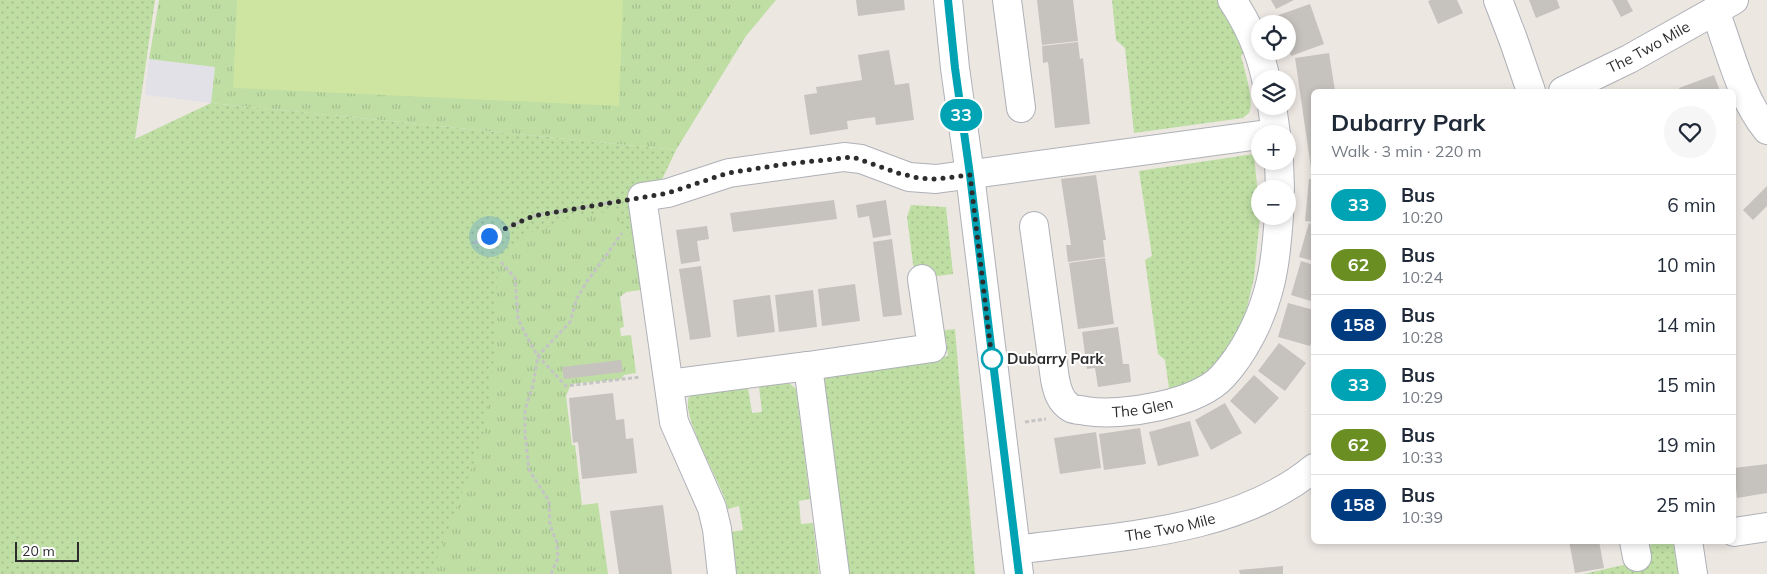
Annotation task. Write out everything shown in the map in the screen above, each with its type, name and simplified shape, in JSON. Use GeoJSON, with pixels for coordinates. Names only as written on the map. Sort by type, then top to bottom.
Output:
{"type":"FeatureCollection","features":[{"type":"Feature","properties":{"kind":"street"},"geometry":{"type":"LineString","coordinates":[[948,0],[1017,562]]}},
{"type":"Feature","properties":{"kind":"street"},"geometry":{"type":"LineString","coordinates":[[1007,0],[1021,108]]}},
{"type":"Feature","properties":{"kind":"street"},"geometry":{"type":"LineString","coordinates":[[1232,0],[1249,30],[1264,70]]}},
{"type":"Feature","properties":{"kind":"street"},"geometry":{"type":"LineString","coordinates":[[1498,0],[1530,89]]}},
{"type":"Feature","properties":{"kind":"street"},"geometry":{"type":"LineString","coordinates":[[1724,5],[1747,98],[1758,119],[1767,130]]}},
{"type":"Feature","properties":{"kind":"street","name":"The Two Mile"},"geometry":{"type":"LineString","coordinates":[[1578,88],[1724,5]]}},
{"type":"Feature","properties":{"kind":"street"},"geometry":{"type":"LineString","coordinates":[[722,574],[715,518],[674,422],[643,206],[668,193],[734,172],[844,157],[862,159],[898,173],[918,178],[936,179],[1251,137]]}},
{"type":"Feature","properties":{"kind":"street","name":"The Glen"},"geometry":{"type":"LineString","coordinates":[[1072,408],[1096,412],[1143,409],[1170,404],[1190,397],[1221,378],[1244,346],[1269,291],[1277,225]]}},
{"type":"Feature","properties":{"kind":"street"},"geometry":{"type":"LineString","coordinates":[[1034,226],[1055,379],[1063,401],[1072,408]]}},
{"type":"Feature","properties":{"kind":"street"},"geometry":{"type":"LineString","coordinates":[[669,384],[932,348],[922,279]]}},
{"type":"Feature","properties":{"kind":"street"},"geometry":{"type":"LineString","coordinates":[[808,366],[835,574]]}},
{"type":"Feature","properties":{"kind":"street","name":"The Two Mile"},"geometry":{"type":"LineString","coordinates":[[1017,562],[1088,541],[1214,520],[1268,497],[1311,470]]}},
{"type":"Feature","properties":{"kind":"street"},"geometry":{"type":"LineString","coordinates":[[1736,532],[1767,526]]}},
{"type":"Feature","properties":{"kind":"street"},"geometry":{"type":"LineString","coordinates":[[1688,544],[1693,574]]}},
{"type":"Feature","properties":{"kind":"path"},"geometry":{"type":"LineString","coordinates":[[474,243],[533,216],[643,206]]}},
{"type":"Feature","properties":{"kind":"path"},"geometry":{"type":"LineString","coordinates":[[551,574],[558,558],[557,543],[550,525],[549,501],[529,470],[525,434],[525,410],[533,385],[538,356],[570,322],[577,298],[586,283],[643,206]]}},
{"type":"Feature","properties":{"kind":"path"},"geometry":{"type":"LineString","coordinates":[[501,262],[516,278],[518,318],[529,341],[538,356],[566,386],[640,377]]}},
{"type":"Feature","properties":{"kind":"path"},"geometry":{"type":"LineString","coordinates":[[1000,426],[1043,419],[1055,419],[1072,408]]}},
{"type":"Feature","properties":{"kind":"shaded area"},"geometry":{"type":"Polygon","coordinates":[[[149,59],[215,67],[211,103],[145,95],[149,59]]]}},
{"type":"Feature","properties":{"kind":"green space"},"geometry":{"type":"Polygon","coordinates":[[[0,0],[155,0],[135,139],[211,103],[676,150],[542,434],[598,574],[0,574],[0,0]]]}},
{"type":"Feature","properties":{"kind":"green space"},"geometry":{"type":"Polygon","coordinates":[[[159,0],[776,0],[746,36],[676,150],[211,103],[215,67],[149,59],[159,0]]]}},
{"type":"Feature","properties":{"kind":"green space"},"geometry":{"type":"Polygon","coordinates":[[[237,0],[623,0],[619,106],[233,88],[237,0]]]}},
{"type":"Feature","properties":{"kind":"green space"},"geometry":{"type":"Polygon","coordinates":[[[1112,0],[1221,0],[1246,50],[1241,56],[1250,93],[1251,108],[1249,113],[1243,118],[1134,133],[1125,48],[1116,40],[1112,0]]]}},
{"type":"Feature","properties":{"kind":"green space"},"geometry":{"type":"Polygon","coordinates":[[[1251,154],[1251,170],[1256,170],[1256,180],[1251,180],[1251,225],[1259,225],[1254,278],[1244,320],[1225,356],[1207,376],[1170,395],[1165,360],[1158,354],[1145,260],[1152,256],[1139,171],[1251,154]]]}},
{"type":"Feature","properties":{"kind":"green space"},"geometry":{"type":"Polygon","coordinates":[[[911,205],[946,207],[953,274],[915,279],[907,217],[911,205]]]}},
{"type":"Feature","properties":{"kind":"green space"},"geometry":{"type":"Polygon","coordinates":[[[618,210],[620,224],[635,236],[641,290],[626,292],[620,297],[624,327],[620,328],[621,336],[631,335],[636,373],[624,375],[621,379],[571,384],[566,396],[572,445],[575,445],[582,505],[598,503],[608,574],[431,574],[484,436],[494,357],[498,264],[515,243],[529,233],[579,216],[618,210]]]}},
{"type":"Feature","properties":{"kind":"green space"},"geometry":{"type":"Polygon","coordinates":[[[955,329],[975,574],[844,574],[822,376],[832,371],[948,356],[946,340],[942,338],[939,331],[955,329]]]}},
{"type":"Feature","properties":{"kind":"green space"},"geometry":{"type":"Polygon","coordinates":[[[789,383],[796,389],[810,499],[799,501],[801,524],[813,523],[819,574],[736,574],[731,532],[743,530],[739,506],[728,509],[725,498],[696,435],[688,407],[689,397],[748,388],[752,413],[762,412],[759,387],[789,383]]]}},
{"type":"Feature","properties":{"kind":"green space"},"geometry":{"type":"Polygon","coordinates":[[[1652,544],[1673,544],[1679,574],[1584,574],[1645,560],[1647,547],[1652,544]]]}},
{"type":"Feature","properties":{"kind":"building"},"geometry":{"type":"Polygon","coordinates":[[[856,0],[904,0],[905,10],[858,16],[856,0]]]}},
{"type":"Feature","properties":{"kind":"building"},"geometry":{"type":"Polygon","coordinates":[[[1037,0],[1073,0],[1078,41],[1042,45],[1037,0]]]}},
{"type":"Feature","properties":{"kind":"building"},"geometry":{"type":"Polygon","coordinates":[[[1271,0],[1294,0],[1276,9],[1271,0]]]}},
{"type":"Feature","properties":{"kind":"building"},"geometry":{"type":"Polygon","coordinates":[[[1457,0],[1463,13],[1438,24],[1428,1],[1457,0]]]}},
{"type":"Feature","properties":{"kind":"building"},"geometry":{"type":"Polygon","coordinates":[[[1529,0],[1557,0],[1560,8],[1536,18],[1529,0]]]}},
{"type":"Feature","properties":{"kind":"building"},"geometry":{"type":"Polygon","coordinates":[[[1612,0],[1627,0],[1633,11],[1621,17],[1612,0]]]}},
{"type":"Feature","properties":{"kind":"building"},"geometry":{"type":"Polygon","coordinates":[[[1310,4],[1324,44],[1296,54],[1296,15],[1279,15],[1310,4]]]}},
{"type":"Feature","properties":{"kind":"building"},"geometry":{"type":"Polygon","coordinates":[[[1078,42],[1080,59],[1083,58],[1090,124],[1055,128],[1048,62],[1043,63],[1042,46],[1078,42]]]}},
{"type":"Feature","properties":{"kind":"building"},"geometry":{"type":"Polygon","coordinates":[[[889,50],[895,85],[909,83],[914,120],[876,125],[875,117],[847,121],[848,129],[810,135],[804,95],[817,93],[816,87],[862,80],[858,55],[889,50]]]}},
{"type":"Feature","properties":{"kind":"building"},"geometry":{"type":"Polygon","coordinates":[[[1329,53],[1335,89],[1311,89],[1311,168],[1295,60],[1296,58],[1329,53]]]}},
{"type":"Feature","properties":{"kind":"building"},"geometry":{"type":"Polygon","coordinates":[[[1714,75],[1719,89],[1679,89],[1714,75]]]}},
{"type":"Feature","properties":{"kind":"building"},"geometry":{"type":"Polygon","coordinates":[[[1096,175],[1106,240],[1103,240],[1105,257],[1068,262],[1066,245],[1071,245],[1061,179],[1096,175]]]}},
{"type":"Feature","properties":{"kind":"building"},"geometry":{"type":"Polygon","coordinates":[[[1309,179],[1311,179],[1311,222],[1305,221],[1309,179]]]}},
{"type":"Feature","properties":{"kind":"building"},"geometry":{"type":"Polygon","coordinates":[[[1767,186],[1767,206],[1753,220],[1743,210],[1767,186]]]}},
{"type":"Feature","properties":{"kind":"building"},"geometry":{"type":"Polygon","coordinates":[[[834,200],[837,219],[733,232],[730,213],[834,200]]]}},
{"type":"Feature","properties":{"kind":"building"},"geometry":{"type":"Polygon","coordinates":[[[886,200],[891,235],[873,238],[869,216],[858,218],[856,205],[886,200]]]}},
{"type":"Feature","properties":{"kind":"building"},"geometry":{"type":"Polygon","coordinates":[[[1309,223],[1311,224],[1311,260],[1299,257],[1309,223]]]}},
{"type":"Feature","properties":{"kind":"building"},"geometry":{"type":"Polygon","coordinates":[[[707,226],[709,239],[697,241],[700,261],[681,264],[676,230],[707,226]]]}},
{"type":"Feature","properties":{"kind":"building"},"geometry":{"type":"Polygon","coordinates":[[[892,239],[902,315],[883,317],[873,242],[892,239]]]}},
{"type":"Feature","properties":{"kind":"building"},"geometry":{"type":"Polygon","coordinates":[[[1105,258],[1114,324],[1078,329],[1069,263],[1105,258]]]}},
{"type":"Feature","properties":{"kind":"building"},"geometry":{"type":"Polygon","coordinates":[[[1301,261],[1311,264],[1311,301],[1291,295],[1301,261]]]}},
{"type":"Feature","properties":{"kind":"building"},"geometry":{"type":"Polygon","coordinates":[[[701,266],[711,337],[690,340],[679,269],[701,266]]]}},
{"type":"Feature","properties":{"kind":"building"},"geometry":{"type":"Polygon","coordinates":[[[855,284],[860,321],[822,326],[818,289],[855,284]]]}},
{"type":"Feature","properties":{"kind":"building"},"geometry":{"type":"Polygon","coordinates":[[[813,290],[817,327],[779,332],[775,295],[813,290]]]}},
{"type":"Feature","properties":{"kind":"building"},"geometry":{"type":"Polygon","coordinates":[[[770,295],[775,332],[737,337],[733,300],[770,295]]]}},
{"type":"Feature","properties":{"kind":"building"},"geometry":{"type":"Polygon","coordinates":[[[1288,303],[1311,309],[1310,346],[1278,337],[1288,303]]]}},
{"type":"Feature","properties":{"kind":"building"},"geometry":{"type":"Polygon","coordinates":[[[1118,327],[1123,364],[1129,364],[1131,382],[1098,387],[1095,368],[1087,369],[1082,332],[1118,327]]]}},
{"type":"Feature","properties":{"kind":"building"},"geometry":{"type":"Polygon","coordinates":[[[1279,343],[1306,363],[1285,391],[1258,371],[1279,343]]]}},
{"type":"Feature","properties":{"kind":"building"},"geometry":{"type":"Polygon","coordinates":[[[621,360],[623,372],[564,379],[562,367],[621,360]]]}},
{"type":"Feature","properties":{"kind":"building"},"geometry":{"type":"Polygon","coordinates":[[[1254,375],[1279,398],[1255,424],[1230,401],[1254,375]]]}},
{"type":"Feature","properties":{"kind":"building"},"geometry":{"type":"Polygon","coordinates":[[[613,393],[616,420],[624,419],[626,439],[633,438],[637,473],[582,479],[578,442],[573,443],[569,398],[613,393]]]}},
{"type":"Feature","properties":{"kind":"building"},"geometry":{"type":"Polygon","coordinates":[[[1225,403],[1242,433],[1211,450],[1195,420],[1225,403]]]}},
{"type":"Feature","properties":{"kind":"building"},"geometry":{"type":"Polygon","coordinates":[[[1190,421],[1199,456],[1158,466],[1149,432],[1190,421]]]}},
{"type":"Feature","properties":{"kind":"building"},"geometry":{"type":"Polygon","coordinates":[[[1140,428],[1146,464],[1104,470],[1099,434],[1140,428]]]}},
{"type":"Feature","properties":{"kind":"building"},"geometry":{"type":"Polygon","coordinates":[[[1096,432],[1101,468],[1060,474],[1054,438],[1096,432]]]}},
{"type":"Feature","properties":{"kind":"building"},"geometry":{"type":"Polygon","coordinates":[[[1767,464],[1767,493],[1737,498],[1736,468],[1767,464]]]}},
{"type":"Feature","properties":{"kind":"building"},"geometry":{"type":"Polygon","coordinates":[[[663,505],[672,574],[619,574],[610,511],[663,505]]]}},
{"type":"Feature","properties":{"kind":"building"},"geometry":{"type":"Polygon","coordinates":[[[1570,544],[1600,544],[1604,568],[1575,573],[1570,544]]]}},
{"type":"Feature","properties":{"kind":"building"},"geometry":{"type":"Polygon","coordinates":[[[1283,566],[1283,574],[1240,574],[1239,570],[1283,566]]]}},
{"type":"Feature","properties":{"kind":"bus line","name":"33"},"geometry":{"type":"LineString","coordinates":[[948,0],[1019,574]]}},
{"type":"Feature","properties":{"kind":"place","name":"Dubarry Park"},"geometry":{"type":"Point","coordinates":[992,359]}},
{"type":"Feature","properties":{"kind":"route"},"geometry":{"type":"LineString","coordinates":[[489,236],[533,216],[668,193],[740,170],[786,164],[853,157],[909,177],[936,179],[970,175],[993,368],[992,359]]}}]}
